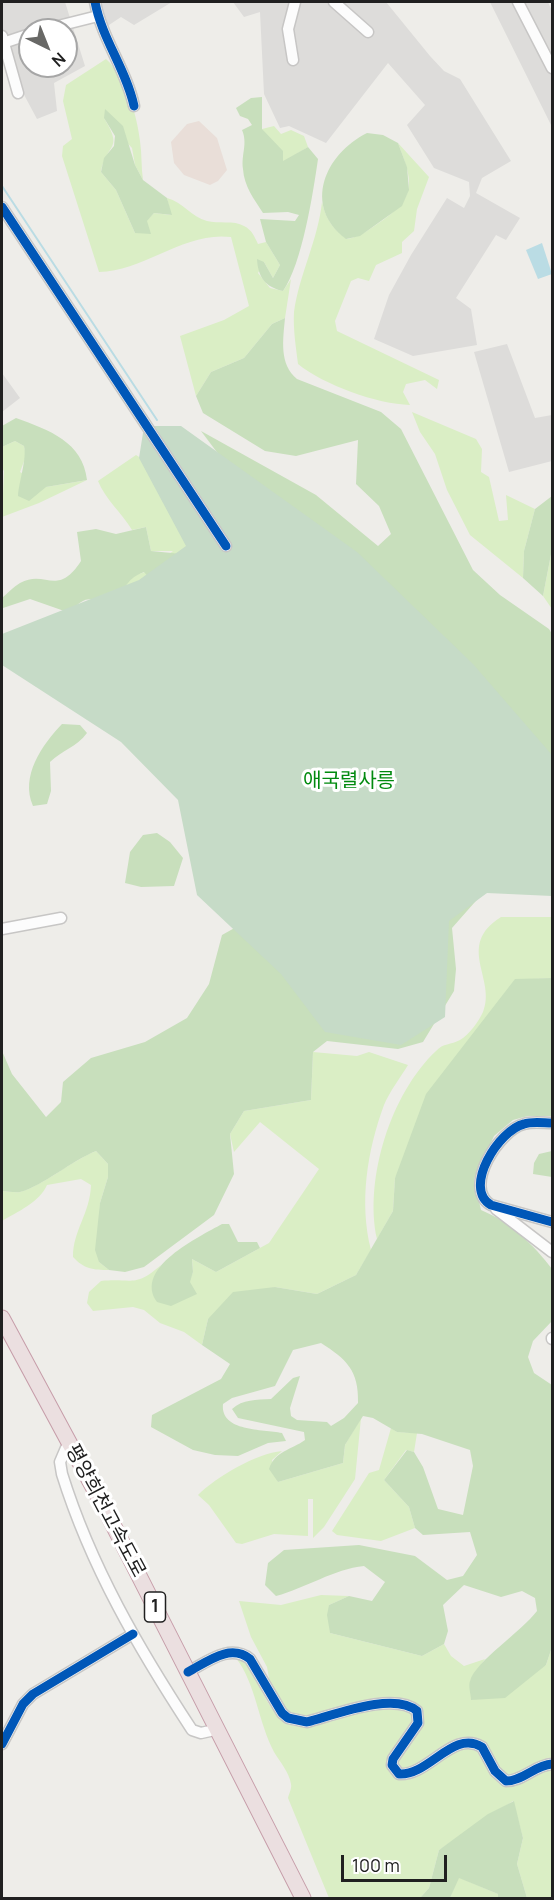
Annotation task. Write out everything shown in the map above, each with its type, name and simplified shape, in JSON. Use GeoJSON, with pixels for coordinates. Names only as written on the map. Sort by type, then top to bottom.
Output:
{"type":"FeatureCollection","features":[{"type":"Feature","properties":{"kind":"highway","name":"평양희천고속도로"},"geometry":{"type":"LineString","coordinates":[[2,1318],[106,1511],[303,1899]]}},
{"type":"Feature","properties":{"kind":"highway","name":"평양희천고속도로"},"geometry":{"type":"LineString","coordinates":[[2,1331],[66,1448],[298,1899]]}},
{"type":"Feature","properties":{"kind":"street"},"geometry":{"type":"LineString","coordinates":[[95,2],[98,16],[130,90],[134,106]]}},
{"type":"Feature","properties":{"kind":"street"},"geometry":{"type":"LineString","coordinates":[[293,60],[288,29],[295,2]]}},
{"type":"Feature","properties":{"kind":"street"},"geometry":{"type":"LineString","coordinates":[[334,2],[368,32]]}},
{"type":"Feature","properties":{"kind":"street"},"geometry":{"type":"LineString","coordinates":[[519,2],[552,68]]}},
{"type":"Feature","properties":{"kind":"street"},"geometry":{"type":"LineString","coordinates":[[78,21],[98,16]]}},
{"type":"Feature","properties":{"kind":"street"},"geometry":{"type":"LineString","coordinates":[[18,37],[2,40],[18,93]]}},
{"type":"Feature","properties":{"kind":"street"},"geometry":{"type":"LineString","coordinates":[[2,207],[226,546]]}},
{"type":"Feature","properties":{"kind":"street"},"geometry":{"type":"LineString","coordinates":[[2,929],[61,918]]}},
{"type":"Feature","properties":{"kind":"street"},"geometry":{"type":"LineString","coordinates":[[552,1123],[524,1124],[507,1133],[497,1144],[481,1177],[479,1190],[485,1201],[552,1252]]}},
{"type":"Feature","properties":{"kind":"street"},"geometry":{"type":"LineString","coordinates":[[491,1205],[552,1222]]}},
{"type":"Feature","properties":{"kind":"street"},"geometry":{"type":"LineString","coordinates":[[66,1448],[60,1462],[72,1506],[103,1582],[192,1730],[201,1733],[210,1731]]}},
{"type":"Feature","properties":{"kind":"street"},"geometry":{"type":"LineString","coordinates":[[2,1744],[23,1704],[33,1694],[133,1634]]}},
{"type":"Feature","properties":{"kind":"street"},"geometry":{"type":"LineString","coordinates":[[188,1672],[229,1652],[243,1653],[250,1659],[282,1713],[296,1721],[307,1722],[381,1703],[407,1703],[417,1711],[418,1723],[393,1759],[392,1765],[399,1774],[413,1772],[455,1746],[466,1742],[482,1747],[495,1771],[506,1781],[514,1781],[545,1765],[552,1764]]}},
{"type":"Feature","properties":{"kind":"shaded area"},"geometry":{"type":"Polygon","coordinates":[[[2,2],[65,2],[70,18],[18,18],[18,78],[63,78],[54,83],[57,111],[37,119],[22,91],[2,27],[2,2]]]}},
{"type":"Feature","properties":{"kind":"shaded area"},"geometry":{"type":"Polygon","coordinates":[[[100,2],[172,2],[134,25],[121,17],[106,27],[100,2]]]}},
{"type":"Feature","properties":{"kind":"shaded area"},"geometry":{"type":"Polygon","coordinates":[[[233,2],[386,2],[444,71],[460,79],[511,161],[482,178],[476,193],[520,218],[506,240],[496,235],[456,298],[471,309],[477,345],[413,356],[374,339],[389,295],[447,198],[464,208],[470,196],[469,182],[434,168],[407,125],[425,105],[388,63],[326,143],[289,126],[280,128],[264,94],[260,12],[244,17],[233,2]]]}},
{"type":"Feature","properties":{"kind":"shaded area"},"geometry":{"type":"Polygon","coordinates":[[[490,2],[548,2],[552,11],[552,127],[490,2]]]}},
{"type":"Feature","properties":{"kind":"shaded area"},"geometry":{"type":"Polygon","coordinates":[[[78,44],[85,66],[78,70],[78,44]]]}},
{"type":"Feature","properties":{"kind":"shaded area"},"geometry":{"type":"Polygon","coordinates":[[[199,121],[217,138],[227,170],[218,181],[210,185],[184,175],[174,163],[171,142],[187,124],[199,121]]]}},
{"type":"Feature","properties":{"kind":"shaded area"},"geometry":{"type":"Polygon","coordinates":[[[507,344],[535,418],[552,415],[552,461],[509,472],[474,352],[507,344]]]}},
{"type":"Feature","properties":{"kind":"shaded area"},"geometry":{"type":"Polygon","coordinates":[[[2,373],[20,398],[2,412],[2,373]]]}},
{"type":"Feature","properties":{"kind":"green space"},"geometry":{"type":"Polygon","coordinates":[[[106,59],[125,86],[136,120],[143,180],[135,165],[132,148],[104,118],[113,136],[113,142],[101,172],[116,190],[135,233],[154,213],[171,215],[167,198],[201,219],[240,224],[251,231],[258,244],[266,242],[280,265],[273,278],[264,262],[258,273],[270,288],[283,291],[291,279],[285,318],[272,324],[244,358],[211,372],[196,396],[180,336],[224,320],[249,306],[231,237],[197,240],[132,265],[99,272],[62,156],[63,146],[72,139],[63,101],[66,85],[106,59]]]}},
{"type":"Feature","properties":{"kind":"green space"},"geometry":{"type":"Polygon","coordinates":[[[262,97],[262,129],[283,151],[283,161],[308,147],[318,159],[301,247],[290,279],[283,291],[267,284],[259,271],[257,259],[264,262],[273,278],[280,265],[266,242],[260,219],[295,221],[299,215],[288,212],[263,213],[247,187],[243,164],[242,130],[252,125],[248,119],[240,116],[236,108],[251,98],[262,97]]]}},
{"type":"Feature","properties":{"kind":"green space"},"geometry":{"type":"Polygon","coordinates":[[[105,109],[123,126],[135,165],[143,180],[167,198],[172,215],[154,213],[147,221],[151,234],[135,233],[116,190],[101,172],[104,158],[114,146],[115,136],[104,118],[105,109]]]}},
{"type":"Feature","properties":{"kind":"green space"},"geometry":{"type":"Polygon","coordinates":[[[274,126],[281,134],[291,130],[304,136],[308,147],[283,162],[262,129],[274,126]]]}},
{"type":"Feature","properties":{"kind":"green space"},"geometry":{"type":"Polygon","coordinates":[[[367,133],[383,135],[398,143],[407,167],[409,190],[402,206],[360,236],[346,239],[333,226],[325,211],[322,196],[324,182],[330,167],[340,154],[352,142],[367,133]]]}},
{"type":"Feature","properties":{"kind":"green space"},"geometry":{"type":"Polygon","coordinates":[[[398,143],[429,177],[417,209],[414,231],[402,242],[402,253],[376,265],[369,281],[358,278],[351,281],[335,321],[337,331],[439,380],[437,389],[425,380],[406,384],[403,392],[410,405],[382,401],[351,392],[309,372],[298,364],[294,325],[296,298],[317,230],[322,202],[330,223],[347,239],[362,234],[383,220],[402,203],[409,186],[409,177],[398,143]]]}},
{"type":"Feature","properties":{"kind":"green space"},"geometry":{"type":"Polygon","coordinates":[[[285,318],[284,351],[291,373],[297,379],[381,412],[401,429],[473,570],[500,595],[549,629],[552,634],[552,765],[246,491],[201,431],[316,495],[378,546],[391,534],[379,506],[356,484],[358,440],[296,456],[265,451],[203,413],[196,396],[211,372],[244,358],[272,324],[285,318]]]}},
{"type":"Feature","properties":{"kind":"green space"},"geometry":{"type":"Polygon","coordinates":[[[412,412],[476,439],[482,449],[481,472],[489,477],[499,521],[508,520],[506,495],[535,509],[524,551],[523,578],[470,535],[447,490],[435,454],[420,432],[412,412]]]}},
{"type":"Feature","properties":{"kind":"green space"},"geometry":{"type":"Polygon","coordinates":[[[16,418],[62,439],[79,456],[87,480],[46,487],[29,501],[18,496],[24,446],[15,441],[2,447],[2,426],[16,418]]]}},
{"type":"Feature","properties":{"kind":"green space","name":"애국렬사릉"},"geometry":{"type":"Polygon","coordinates":[[[152,426],[181,426],[357,552],[473,664],[552,755],[552,896],[487,893],[449,921],[445,1017],[401,1045],[325,1032],[281,974],[197,895],[178,800],[121,742],[2,665],[2,634],[139,580],[186,546],[139,458],[143,433],[152,426]]]}},
{"type":"Feature","properties":{"kind":"green space"},"geometry":{"type":"Polygon","coordinates":[[[15,441],[24,446],[26,456],[20,472],[46,487],[87,480],[39,503],[2,517],[4,471],[2,447],[15,441]]]}},
{"type":"Feature","properties":{"kind":"green space"},"geometry":{"type":"Polygon","coordinates":[[[136,455],[144,460],[198,545],[115,596],[132,576],[145,572],[173,551],[151,551],[146,527],[132,530],[98,481],[136,455]]]}},
{"type":"Feature","properties":{"kind":"green space"},"geometry":{"type":"Polygon","coordinates":[[[552,496],[552,549],[543,596],[523,578],[524,551],[535,509],[552,496]]]}},
{"type":"Feature","properties":{"kind":"green space"},"geometry":{"type":"Polygon","coordinates":[[[146,527],[151,551],[182,554],[157,587],[144,572],[134,577],[119,593],[108,600],[89,599],[77,605],[70,613],[30,599],[3,608],[2,598],[20,583],[37,579],[58,581],[73,572],[81,561],[77,532],[96,529],[116,534],[146,527]]]}},
{"type":"Feature","properties":{"kind":"green space"},"geometry":{"type":"Polygon","coordinates":[[[552,549],[552,609],[543,596],[552,549]]]}},
{"type":"Feature","properties":{"kind":"green space"},"geometry":{"type":"Polygon","coordinates":[[[62,724],[80,725],[87,733],[79,742],[50,762],[51,791],[47,804],[33,806],[29,783],[31,772],[47,741],[62,724]]]}},
{"type":"Feature","properties":{"kind":"green space"},"geometry":{"type":"Polygon","coordinates":[[[510,796],[529,820],[552,831],[552,895],[501,890],[482,894],[452,928],[456,969],[454,991],[423,1042],[398,1049],[327,1041],[313,1052],[311,1100],[244,1111],[230,1134],[234,1174],[214,1215],[144,1267],[125,1272],[109,1270],[99,1262],[95,1250],[100,1203],[108,1177],[108,1164],[96,1151],[29,1189],[18,1192],[2,1191],[2,1051],[12,1074],[46,1117],[61,1102],[63,1082],[91,1058],[145,1042],[187,1018],[209,984],[222,935],[247,921],[285,939],[313,946],[330,979],[342,992],[359,997],[377,990],[383,975],[359,940],[351,919],[355,902],[369,884],[437,847],[510,796]]]}},
{"type":"Feature","properties":{"kind":"green space"},"geometry":{"type":"Polygon","coordinates":[[[157,833],[170,842],[183,858],[174,886],[141,887],[125,883],[130,852],[143,835],[157,833]]]}},
{"type":"Feature","properties":{"kind":"green space"},"geometry":{"type":"Polygon","coordinates":[[[501,917],[552,917],[552,978],[515,980],[395,1178],[393,1211],[377,1239],[374,1190],[378,1164],[394,1113],[420,1069],[439,1048],[467,1035],[481,1016],[486,1000],[479,951],[481,939],[488,928],[501,917]]]}},
{"type":"Feature","properties":{"kind":"green space"},"geometry":{"type":"Polygon","coordinates":[[[552,978],[552,1116],[528,1116],[513,1120],[494,1136],[474,1179],[481,1210],[502,1221],[521,1235],[552,1269],[552,1321],[533,1341],[528,1357],[534,1373],[552,1385],[552,1647],[546,1665],[505,1698],[471,1700],[469,1683],[474,1673],[537,1611],[535,1598],[522,1591],[501,1597],[464,1585],[443,1605],[448,1631],[444,1644],[422,1656],[330,1633],[327,1615],[329,1605],[349,1596],[372,1601],[385,1582],[364,1566],[342,1571],[276,1596],[265,1585],[268,1563],[284,1550],[359,1545],[415,1556],[447,1580],[463,1576],[477,1555],[470,1532],[423,1535],[415,1528],[409,1507],[384,1480],[407,1450],[414,1452],[423,1467],[438,1509],[463,1515],[473,1466],[470,1450],[422,1434],[397,1432],[373,1418],[363,1416],[345,1445],[343,1463],[278,1482],[269,1469],[272,1463],[279,1455],[305,1440],[304,1432],[238,1418],[232,1409],[245,1402],[271,1399],[293,1378],[300,1376],[290,1408],[291,1416],[297,1420],[327,1422],[331,1426],[344,1418],[358,1403],[356,1382],[344,1360],[321,1343],[293,1350],[275,1386],[232,1398],[223,1404],[228,1420],[244,1428],[282,1433],[286,1441],[268,1443],[238,1456],[215,1455],[193,1450],[151,1427],[152,1415],[221,1379],[230,1364],[202,1345],[208,1319],[233,1292],[275,1287],[317,1294],[356,1275],[393,1211],[395,1178],[426,1094],[515,979],[552,978]]]}},
{"type":"Feature","properties":{"kind":"green space"},"geometry":{"type":"Polygon","coordinates":[[[313,1052],[357,1056],[369,1052],[408,1065],[384,1105],[373,1140],[365,1196],[367,1232],[371,1250],[356,1275],[317,1294],[275,1287],[208,1319],[202,1345],[184,1332],[160,1323],[144,1310],[133,1307],[93,1311],[87,1303],[89,1292],[101,1281],[139,1279],[161,1265],[158,1270],[189,1282],[193,1272],[192,1259],[216,1272],[269,1243],[319,1169],[260,1122],[234,1152],[230,1134],[244,1111],[311,1100],[313,1052]]]}},
{"type":"Feature","properties":{"kind":"green space"},"geometry":{"type":"Polygon","coordinates":[[[96,1151],[108,1164],[108,1177],[100,1203],[99,1262],[109,1270],[89,1268],[73,1257],[76,1238],[90,1195],[91,1185],[81,1179],[47,1185],[34,1201],[2,1221],[2,1191],[18,1192],[29,1189],[96,1151]]]}},
{"type":"Feature","properties":{"kind":"green space"},"geometry":{"type":"Polygon","coordinates":[[[552,1151],[552,1177],[533,1174],[534,1163],[539,1154],[552,1151]]]}},
{"type":"Feature","properties":{"kind":"green space"},"geometry":{"type":"Polygon","coordinates":[[[222,1224],[229,1224],[238,1242],[257,1242],[260,1248],[216,1272],[192,1259],[193,1272],[190,1282],[197,1294],[171,1306],[157,1302],[152,1289],[154,1277],[161,1266],[185,1245],[222,1224]]]}},
{"type":"Feature","properties":{"kind":"green space"},"geometry":{"type":"Polygon","coordinates":[[[361,1418],[355,1479],[324,1527],[313,1538],[313,1499],[308,1499],[308,1536],[274,1534],[242,1544],[236,1543],[209,1505],[198,1495],[237,1467],[272,1453],[282,1451],[272,1460],[278,1482],[343,1463],[345,1445],[361,1418]]]}},
{"type":"Feature","properties":{"kind":"green space"},"geometry":{"type":"Polygon","coordinates":[[[391,1428],[397,1432],[417,1433],[414,1452],[406,1450],[384,1480],[409,1507],[415,1528],[381,1541],[337,1535],[332,1531],[369,1473],[379,1470],[391,1428]]]}},
{"type":"Feature","properties":{"kind":"green space"},"geometry":{"type":"Polygon","coordinates":[[[321,1595],[349,1596],[329,1605],[330,1633],[422,1656],[444,1644],[451,1656],[464,1666],[485,1659],[470,1681],[472,1700],[546,1665],[552,1647],[552,1761],[508,1778],[472,1739],[406,1770],[400,1770],[395,1764],[421,1711],[412,1702],[399,1699],[385,1698],[370,1701],[312,1717],[289,1716],[271,1689],[267,1667],[251,1637],[239,1601],[281,1605],[321,1595]]]}},
{"type":"Feature","properties":{"kind":"green space"},"geometry":{"type":"Polygon","coordinates":[[[236,1658],[246,1660],[271,1707],[282,1720],[292,1725],[318,1724],[375,1707],[389,1706],[413,1711],[414,1725],[388,1761],[389,1769],[400,1777],[457,1748],[465,1747],[482,1754],[496,1778],[552,1769],[552,1898],[527,1898],[517,1864],[523,1838],[513,1801],[439,1850],[429,1888],[420,1898],[329,1898],[288,1798],[291,1786],[288,1775],[274,1752],[253,1691],[236,1658]]]}},
{"type":"Feature","properties":{"kind":"green space"},"geometry":{"type":"Polygon","coordinates":[[[514,1801],[523,1838],[517,1864],[527,1898],[498,1898],[498,1894],[459,1878],[450,1898],[420,1898],[429,1888],[439,1850],[488,1814],[514,1801]]]}},
{"type":"Feature","properties":{"kind":"green space"},"geometry":{"type":"Polygon","coordinates":[[[458,1877],[498,1894],[498,1898],[450,1898],[458,1877]]]}},
{"type":"Feature","properties":{"kind":"water"},"geometry":{"type":"Polygon","coordinates":[[[542,243],[552,274],[538,279],[526,250],[542,243]]]}},
{"type":"Feature","properties":{"kind":"waterway"},"geometry":{"type":"LineString","coordinates":[[2,186],[157,420]]}},
{"type":"Feature","properties":{"kind":"cycle path"},"geometry":{"type":"LineString","coordinates":[[95,2],[98,16],[126,79],[134,106]]}},
{"type":"Feature","properties":{"kind":"cycle path"},"geometry":{"type":"LineString","coordinates":[[2,207],[226,546]]}},
{"type":"Feature","properties":{"kind":"cycle path"},"geometry":{"type":"LineString","coordinates":[[552,1123],[524,1124],[504,1137],[487,1160],[480,1186],[483,1197],[491,1205],[552,1222]]}},
{"type":"Feature","properties":{"kind":"cycle path"},"geometry":{"type":"LineString","coordinates":[[2,1744],[23,1704],[33,1694],[133,1634]]}},
{"type":"Feature","properties":{"kind":"cycle path"},"geometry":{"type":"LineString","coordinates":[[188,1672],[227,1653],[242,1655],[250,1659],[282,1713],[288,1718],[307,1722],[364,1706],[394,1703],[407,1705],[417,1711],[418,1723],[393,1759],[392,1765],[399,1774],[410,1773],[451,1748],[471,1743],[482,1747],[495,1771],[506,1781],[552,1764]]}}]}
